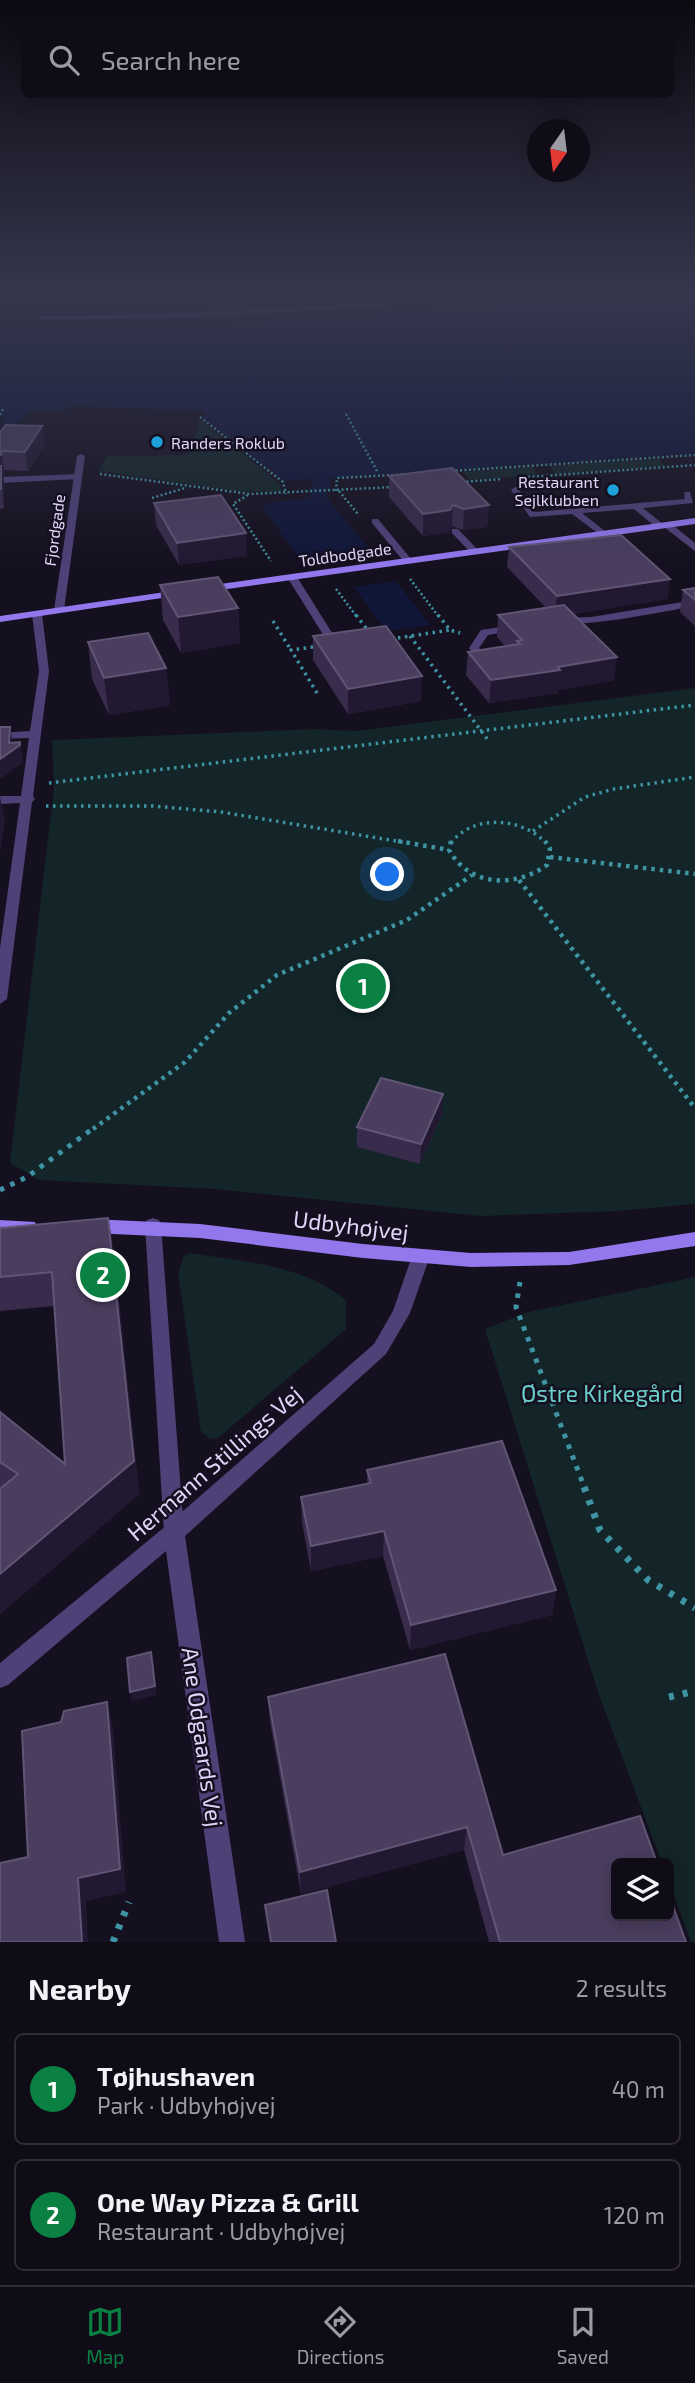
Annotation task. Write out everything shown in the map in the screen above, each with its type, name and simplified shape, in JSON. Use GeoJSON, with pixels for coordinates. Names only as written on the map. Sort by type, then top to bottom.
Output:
{"type":"FeatureCollection","features":[{"type":"Feature","properties":{"kind":"street","name":"Fjordgade"},"geometry":{"type":"LineString","coordinates":[[59,610],[81,456]]}},
{"type":"Feature","properties":{"kind":"street"},"geometry":{"type":"LineString","coordinates":[[0,480],[78,474]]}},
{"type":"Feature","properties":{"kind":"street"},"geometry":{"type":"LineString","coordinates":[[515,490],[533,515],[690,501],[687,494]]}},
{"type":"Feature","properties":{"kind":"street"},"geometry":{"type":"LineString","coordinates":[[636,506],[695,548]]}},
{"type":"Feature","properties":{"kind":"street"},"geometry":{"type":"LineString","coordinates":[[576,513],[603,534]]}},
{"type":"Feature","properties":{"kind":"street"},"geometry":{"type":"LineString","coordinates":[[375,521],[402,562]]}},
{"type":"Feature","properties":{"kind":"street","name":"Toldbodgade"},"geometry":{"type":"LineString","coordinates":[[0,619],[695,521]]}},
{"type":"Feature","properties":{"kind":"street"},"geometry":{"type":"LineString","coordinates":[[454,531],[475,552]]}},
{"type":"Feature","properties":{"kind":"street"},"geometry":{"type":"LineString","coordinates":[[288,578],[334,644]]}},
{"type":"Feature","properties":{"kind":"street"},"geometry":{"type":"LineString","coordinates":[[551,622],[591,620],[695,603]]}},
{"type":"Feature","properties":{"kind":"street"},"geometry":{"type":"LineString","coordinates":[[0,999],[29,803],[44,671],[37,614]]}},
{"type":"Feature","properties":{"kind":"street"},"geometry":{"type":"LineString","coordinates":[[490,666],[474,648],[485,632],[524,626]]}},
{"type":"Feature","properties":{"kind":"street"},"geometry":{"type":"LineString","coordinates":[[0,736],[37,734]]}},
{"type":"Feature","properties":{"kind":"street"},"geometry":{"type":"LineString","coordinates":[[0,800],[29,803]]}},
{"type":"Feature","properties":{"kind":"street","name":"Udbyhøjvej"},"geometry":{"type":"LineString","coordinates":[[69,1226],[153,1225],[421,1256],[525,1261],[587,1258],[695,1239]]}},
{"type":"Feature","properties":{"kind":"street","name":"Ane Odgaards Vej"},"geometry":{"type":"LineString","coordinates":[[153,1225],[174,1532],[232,1942]]}},
{"type":"Feature","properties":{"kind":"street"},"geometry":{"type":"LineString","coordinates":[[0,1227],[42,1226]]}},
{"type":"Feature","properties":{"kind":"street","name":"Hermann Stillings Vej"},"geometry":{"type":"LineString","coordinates":[[0,1677],[174,1532],[380,1349],[401,1313],[421,1256]]}},
{"type":"Feature","properties":{"kind":"path"},"geometry":{"type":"LineString","coordinates":[[0,415],[4,407]]}},
{"type":"Feature","properties":{"kind":"path"},"geometry":{"type":"LineString","coordinates":[[345,414],[379,473]]}},
{"type":"Feature","properties":{"kind":"path"},"geometry":{"type":"LineString","coordinates":[[200,416],[283,482],[286,494]]}},
{"type":"Feature","properties":{"kind":"path"},"geometry":{"type":"LineString","coordinates":[[444,471],[695,455]]}},
{"type":"Feature","properties":{"kind":"path"},"geometry":{"type":"LineString","coordinates":[[661,457],[670,467]]}},
{"type":"Feature","properties":{"kind":"path"},"geometry":{"type":"LineString","coordinates":[[538,465],[545,475]]}},
{"type":"Feature","properties":{"kind":"path"},"geometry":{"type":"LineString","coordinates":[[375,521],[364,522],[338,491],[337,478],[417,473]]}},
{"type":"Feature","properties":{"kind":"path"},"geometry":{"type":"LineString","coordinates":[[78,474],[250,494],[338,491]]}},
{"type":"Feature","properties":{"kind":"path"},"geometry":{"type":"LineString","coordinates":[[152,498],[190,487]]}},
{"type":"Feature","properties":{"kind":"path"},"geometry":{"type":"LineString","coordinates":[[250,494],[233,504],[288,578]]}},
{"type":"Feature","properties":{"kind":"path"},"geometry":{"type":"LineString","coordinates":[[402,562],[450,630]]}},
{"type":"Feature","properties":{"kind":"path"},"geometry":{"type":"LineString","coordinates":[[291,650],[376,641],[324,573]]}},
{"type":"Feature","properties":{"kind":"path"},"geometry":{"type":"LineString","coordinates":[[273,621],[317,693]]}},
{"type":"Feature","properties":{"kind":"path"},"geometry":{"type":"LineString","coordinates":[[387,640],[450,630],[481,638]]}},
{"type":"Feature","properties":{"kind":"path"},"geometry":{"type":"LineString","coordinates":[[410,636],[488,740]]}},
{"type":"Feature","properties":{"kind":"path"},"geometry":{"type":"LineString","coordinates":[[54,783],[695,705]]}},
{"type":"Feature","properties":{"kind":"path"},"geometry":{"type":"LineString","coordinates":[[533,831],[585,797],[614,789],[695,777]]}},
{"type":"Feature","properties":{"kind":"path"},"geometry":{"type":"LineString","coordinates":[[29,803],[153,806],[221,812],[449,850]]}},
{"type":"Feature","properties":{"kind":"path"},"geometry":{"type":"LineString","coordinates":[[502,822],[533,831],[544,839],[550,848],[550,858],[540,872],[519,880],[487,880],[472,875],[452,860],[449,850],[451,841],[459,832],[478,824],[502,822]]}},
{"type":"Feature","properties":{"kind":"path"},"geometry":{"type":"LineString","coordinates":[[550,858],[695,874]]}},
{"type":"Feature","properties":{"kind":"path"},"geometry":{"type":"LineString","coordinates":[[0,1189],[27,1177],[185,1062],[229,1013],[276,975],[407,920],[472,875]]}},
{"type":"Feature","properties":{"kind":"path"},"geometry":{"type":"LineString","coordinates":[[519,880],[695,1108]]}},
{"type":"Feature","properties":{"kind":"path"},"geometry":{"type":"LineString","coordinates":[[525,1261],[516,1307],[600,1530],[648,1580],[695,1608]]}},
{"type":"Feature","properties":{"kind":"path"},"geometry":{"type":"LineString","coordinates":[[669,1697],[695,1690]]}},
{"type":"Feature","properties":{"kind":"path"},"geometry":{"type":"LineString","coordinates":[[113,1942],[129,1902]]}},
{"type":"Feature","properties":{"kind":"green space"},"geometry":{"type":"Polygon","coordinates":[[[201,420],[279,483],[282,492],[236,491],[98,471],[107,456],[186,455],[201,420]]]}},
{"type":"Feature","properties":{"kind":"green space"},"geometry":{"type":"Polygon","coordinates":[[[658,459],[665,466],[555,474],[550,466],[658,459]]]}},
{"type":"Feature","properties":{"kind":"green space"},"geometry":{"type":"Polygon","coordinates":[[[533,467],[538,475],[469,480],[464,472],[533,467]]]}},
{"type":"Feature","properties":{"kind":"green space"},"geometry":{"type":"Polygon","coordinates":[[[695,688],[695,1204],[616,1211],[481,1216],[215,1189],[39,1180],[10,1163],[54,787],[52,740],[315,729],[356,731],[695,688]]]}},
{"type":"Feature","properties":{"kind":"green space"},"geometry":{"type":"Polygon","coordinates":[[[190,1253],[251,1262],[292,1272],[329,1288],[346,1300],[346,1329],[218,1438],[210,1439],[201,1432],[178,1273],[184,1256],[190,1253]]]}},
{"type":"Feature","properties":{"kind":"green space","name":"Østre Kirkegård"},"geometry":{"type":"Polygon","coordinates":[[[695,1277],[695,1942],[691,1942],[674,1896],[674,1858],[660,1858],[599,1695],[485,1329],[529,1312],[695,1277]]]}},
{"type":"Feature","properties":{"kind":"water"},"geometry":{"type":"Polygon","coordinates":[[[0,384],[695,384],[695,453],[332,478],[326,496],[371,551],[300,561],[261,504],[310,498],[313,479],[285,481],[203,418],[206,411],[71,406],[66,411],[31,411],[18,424],[0,424],[4,415],[0,415],[0,384]]]}},
{"type":"Feature","properties":{"kind":"water"},"geometry":{"type":"Polygon","coordinates":[[[396,581],[430,625],[386,631],[354,587],[396,581]]]}},
{"type":"Feature","properties":{"kind":"building"},"geometry":{"type":"Polygon","coordinates":[[[6,425],[42,426],[25,452],[2,451],[0,455],[0,432],[6,425]]]}},
{"type":"Feature","properties":{"kind":"building"},"geometry":{"type":"Polygon","coordinates":[[[452,468],[489,505],[464,509],[453,505],[450,510],[423,514],[389,476],[452,468]]]}},
{"type":"Feature","properties":{"kind":"building"},"geometry":{"type":"Polygon","coordinates":[[[221,495],[246,533],[177,543],[154,503],[221,495]]]}},
{"type":"Feature","properties":{"kind":"building"},"geometry":{"type":"Polygon","coordinates":[[[621,535],[670,579],[557,596],[509,547],[621,535]]]}},
{"type":"Feature","properties":{"kind":"building"},"geometry":{"type":"Polygon","coordinates":[[[218,577],[238,608],[178,617],[160,585],[218,577]]]}},
{"type":"Feature","properties":{"kind":"building"},"geometry":{"type":"Polygon","coordinates":[[[695,588],[695,600],[683,590],[695,588]]]}},
{"type":"Feature","properties":{"kind":"building"},"geometry":{"type":"Polygon","coordinates":[[[564,605],[617,657],[558,667],[560,670],[491,680],[468,652],[520,644],[517,641],[522,640],[498,615],[564,605]]]}},
{"type":"Feature","properties":{"kind":"building"},"geometry":{"type":"Polygon","coordinates":[[[386,626],[422,676],[348,689],[313,636],[386,626]]]}},
{"type":"Feature","properties":{"kind":"building"},"geometry":{"type":"Polygon","coordinates":[[[148,633],[166,668],[104,678],[88,642],[148,633]]]}},
{"type":"Feature","properties":{"kind":"building"},"geometry":{"type":"Polygon","coordinates":[[[0,727],[10,727],[9,743],[20,742],[20,745],[0,759],[0,727]]]}},
{"type":"Feature","properties":{"kind":"building"},"geometry":{"type":"Polygon","coordinates":[[[381,1078],[443,1094],[421,1144],[357,1127],[381,1078]]]}},
{"type":"Feature","properties":{"kind":"building"},"geometry":{"type":"Polygon","coordinates":[[[108,1218],[134,1461],[0,1574],[0,1489],[18,1474],[0,1462],[0,1412],[65,1464],[52,1272],[0,1277],[0,1228],[108,1218]]]}},
{"type":"Feature","properties":{"kind":"building"},"geometry":{"type":"Polygon","coordinates":[[[502,1441],[556,1590],[411,1625],[384,1531],[311,1546],[301,1497],[371,1483],[367,1470],[502,1441]]]}},
{"type":"Feature","properties":{"kind":"building"},"geometry":{"type":"Polygon","coordinates":[[[151,1652],[155,1686],[130,1692],[127,1658],[151,1652]]]}},
{"type":"Feature","properties":{"kind":"building"},"geometry":{"type":"Polygon","coordinates":[[[445,1654],[503,1855],[640,1816],[655,1858],[611,1858],[611,1921],[674,1921],[674,1909],[686,1942],[500,1942],[467,1827],[300,1872],[268,1697],[445,1654]]]}},
{"type":"Feature","properties":{"kind":"building"},"geometry":{"type":"Polygon","coordinates":[[[107,1702],[120,1869],[78,1878],[82,1942],[0,1942],[0,1863],[28,1857],[22,1731],[61,1722],[64,1711],[107,1702]]]}},
{"type":"Feature","properties":{"kind":"building"},"geometry":{"type":"Polygon","coordinates":[[[327,1890],[336,1942],[271,1942],[265,1905],[327,1890]]]}},
{"type":"Feature","properties":{"kind":"place","name":"Randers Roklub"},"geometry":{"type":"Point","coordinates":[157,442]}},
{"type":"Feature","properties":{"kind":"place","name":"Restaurant Sejlklubben"},"geometry":{"type":"Point","coordinates":[613,490]}},
{"type":"Feature","properties":{"kind":"place","name":"Tøjhushaven"},"geometry":{"type":"Point","coordinates":[363,986]}},
{"type":"Feature","properties":{"kind":"place","name":"One Way Pizza & Grill"},"geometry":{"type":"Point","coordinates":[103,1275]}}]}
